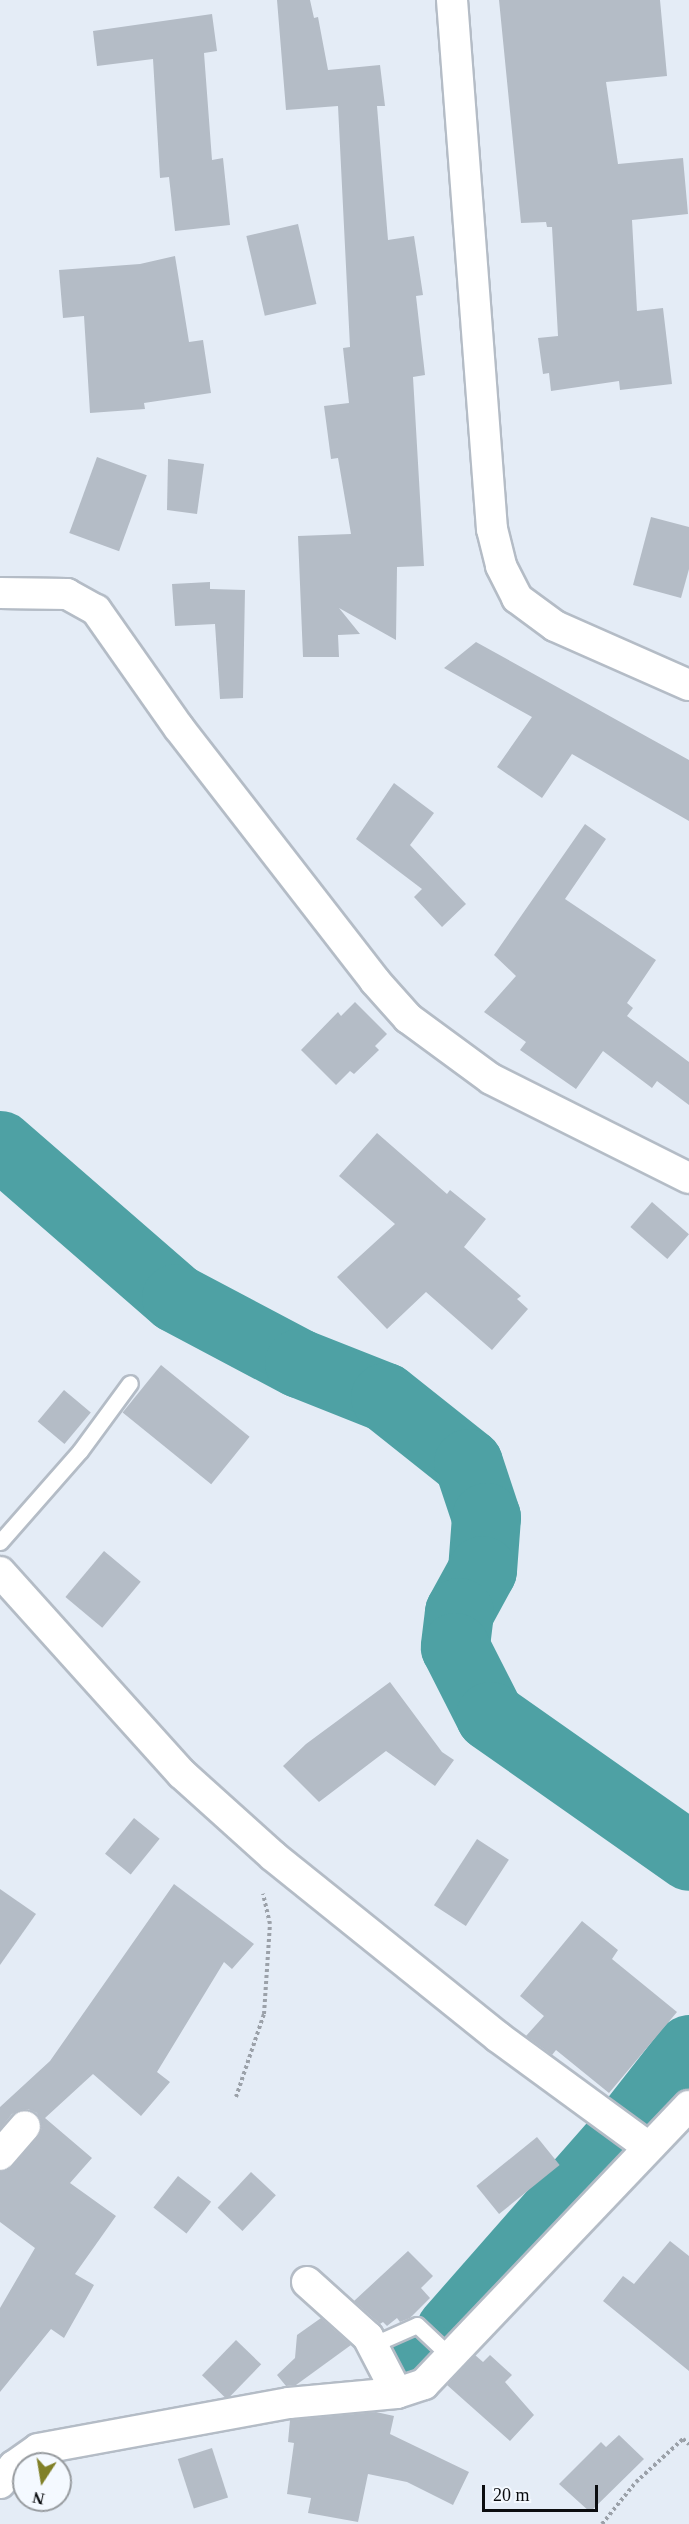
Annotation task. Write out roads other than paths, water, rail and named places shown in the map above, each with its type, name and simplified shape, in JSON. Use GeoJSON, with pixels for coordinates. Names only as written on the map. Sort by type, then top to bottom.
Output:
{"type":"FeatureCollection","features":[{"type":"Feature","properties":{"kind":"street"},"geometry":{"type":"LineString","coordinates":[[452,0],[492,529],[501,566],[517,598],[555,626],[689,685]]}},
{"type":"Feature","properties":{"kind":"street"},"geometry":{"type":"LineString","coordinates":[[0,593],[67,594],[96,610],[179,728],[375,981],[408,1018],[491,1079],[689,1178]]}},
{"type":"Feature","properties":{"kind":"street"},"geometry":{"type":"LineString","coordinates":[[0,1572],[182,1774],[273,1856],[498,2037],[647,2146]]}},
{"type":"Feature","properties":{"kind":"street"},"geometry":{"type":"LineString","coordinates":[[0,2483],[14,2466],[38,2449],[289,2403],[397,2393],[424,2384],[647,2146],[689,2106]]}},
{"type":"Feature","properties":{"kind":"street"},"geometry":{"type":"LineString","coordinates":[[0,2155],[25,2126]]}},
{"type":"Feature","properties":{"kind":"street"},"geometry":{"type":"LineString","coordinates":[[307,2283],[372,2345],[397,2393]]}},
{"type":"Feature","properties":{"kind":"lane"},"geometry":{"type":"LineString","coordinates":[[0,1542],[80,1451],[130,1383]]}},
{"type":"Feature","properties":{"kind":"lane"},"geometry":{"type":"LineString","coordinates":[[372,2345],[417,2325],[451,2356]]}},
{"type":"Feature","properties":{"kind":"waterway"},"geometry":{"type":"LineString","coordinates":[[0,1145],[176,1298],[299,1363],[385,1397],[468,1463],[486,1517],[482,1570],[459,1612],[455,1647],[490,1716],[689,1856]]}},
{"type":"Feature","properties":{"kind":"waterway"},"geometry":{"type":"LineString","coordinates":[[631,2123],[689,2049]]}},
{"type":"Feature","properties":{"kind":"waterway"},"geometry":{"type":"LineString","coordinates":[[450,2330],[617,2140]]}},
{"type":"Feature","properties":{"kind":"waterway"},"geometry":{"type":"LineString","coordinates":[[407,2369],[424,2355]]}}]}
